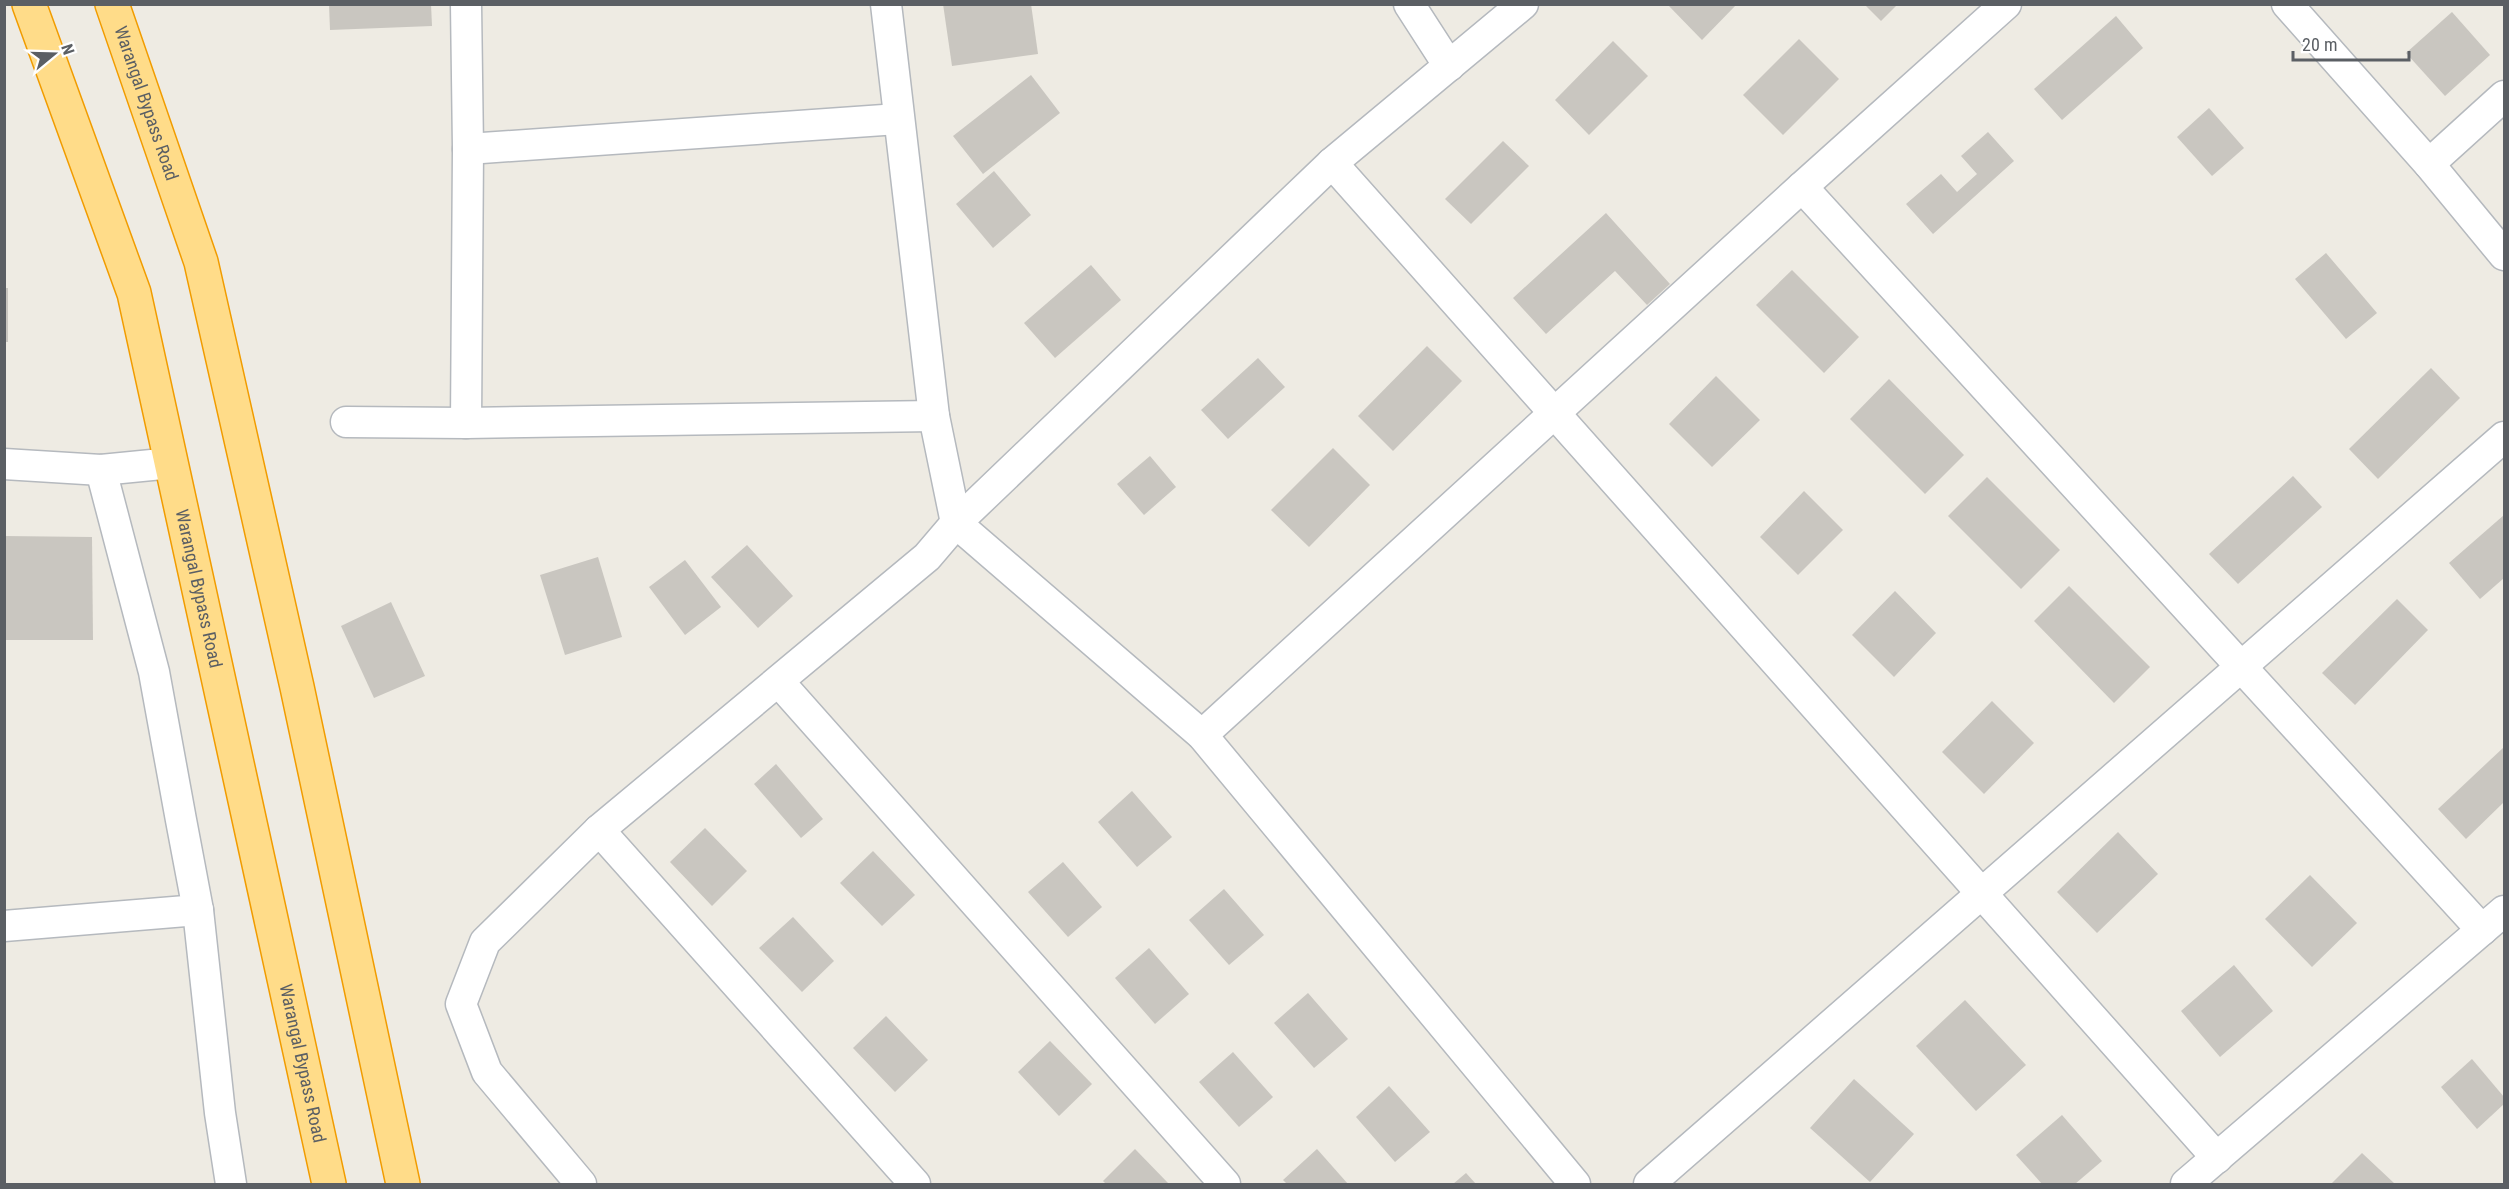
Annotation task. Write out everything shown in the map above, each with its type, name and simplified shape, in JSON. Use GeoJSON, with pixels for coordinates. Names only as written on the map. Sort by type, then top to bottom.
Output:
{"type":"FeatureCollection","features":[{"type":"Feature","properties":{"kind":"highway","name":"Warangal Bypass Road"},"geometry":{"type":"LineString","coordinates":[[29,4],[134,293],[329,1185]]}},
{"type":"Feature","properties":{"kind":"highway","name":"Warangal Bypass Road"},"geometry":{"type":"LineString","coordinates":[[112,4],[201,262],[297,687],[403,1185]]}},
{"type":"Feature","properties":{"kind":"street"},"geometry":{"type":"LineString","coordinates":[[466,4],[468,149],[466,423]]}},
{"type":"Feature","properties":{"kind":"street"},"geometry":{"type":"LineString","coordinates":[[886,4],[934,416],[956,523],[1202,735],[1575,1185]]}},
{"type":"Feature","properties":{"kind":"street"},"geometry":{"type":"LineString","coordinates":[[1409,4],[1449,66]]}},
{"type":"Feature","properties":{"kind":"street"},"geometry":{"type":"LineString","coordinates":[[581,1185],[487,1072],[461,1004],[485,942],[599,830],[927,557],[956,523],[1332,163],[1523,4]]}},
{"type":"Feature","properties":{"kind":"street"},"geometry":{"type":"LineString","coordinates":[[1202,735],[1802,187],[2006,4]]}},
{"type":"Feature","properties":{"kind":"street"},"geometry":{"type":"LineString","coordinates":[[2298,8],[2505,255]]}},
{"type":"Feature","properties":{"kind":"street"},"geometry":{"type":"LineString","coordinates":[[2429,164],[2505,96]]}},
{"type":"Feature","properties":{"kind":"street"},"geometry":{"type":"LineString","coordinates":[[468,149],[898,119]]}},
{"type":"Feature","properties":{"kind":"street"},"geometry":{"type":"LineString","coordinates":[[1332,163],[2217,1158]]}},
{"type":"Feature","properties":{"kind":"street"},"geometry":{"type":"LineString","coordinates":[[1802,187],[2482,930]]}},
{"type":"Feature","properties":{"kind":"street"},"geometry":{"type":"LineString","coordinates":[[346,422],[466,423],[934,416]]}},
{"type":"Feature","properties":{"kind":"street"},"geometry":{"type":"LineString","coordinates":[[1649,1185],[2505,437]]}},
{"type":"Feature","properties":{"kind":"street"},"geometry":{"type":"LineString","coordinates":[[4,464],[101,470],[172,463]]}},
{"type":"Feature","properties":{"kind":"street"},"geometry":{"type":"LineString","coordinates":[[101,470],[154,672],[198,910],[220,1113],[231,1185]]}},
{"type":"Feature","properties":{"kind":"street"},"geometry":{"type":"LineString","coordinates":[[779,682],[1225,1185]]}},
{"type":"Feature","properties":{"kind":"street"},"geometry":{"type":"LineString","coordinates":[[599,830],[915,1185]]}},
{"type":"Feature","properties":{"kind":"street"},"geometry":{"type":"LineString","coordinates":[[4,926],[198,910]]}},
{"type":"Feature","properties":{"kind":"street"},"geometry":{"type":"LineString","coordinates":[[2186,1185],[2505,911]]}},
{"type":"Feature","properties":{"kind":"building"},"geometry":{"type":"Polygon","coordinates":[[[329,4],[431,4],[432,26],[330,30],[329,4]]]}},
{"type":"Feature","properties":{"kind":"building"},"geometry":{"type":"Polygon","coordinates":[[[943,4],[1031,4],[1038,54],[952,66],[943,4]]]}},
{"type":"Feature","properties":{"kind":"building"},"geometry":{"type":"Polygon","coordinates":[[[1667,4],[1737,4],[1702,40],[1667,4]]]}},
{"type":"Feature","properties":{"kind":"building"},"geometry":{"type":"Polygon","coordinates":[[[1864,4],[1898,4],[1881,21],[1864,4]]]}},
{"type":"Feature","properties":{"kind":"building"},"geometry":{"type":"Polygon","coordinates":[[[2452,12],[2490,55],[2445,96],[2406,53],[2452,12]]]}},
{"type":"Feature","properties":{"kind":"building"},"geometry":{"type":"Polygon","coordinates":[[[2116,16],[2143,48],[2062,120],[2034,89],[2116,16]]]}},
{"type":"Feature","properties":{"kind":"building"},"geometry":{"type":"Polygon","coordinates":[[[1799,39],[1839,79],[1783,135],[1743,95],[1799,39]]]}},
{"type":"Feature","properties":{"kind":"building"},"geometry":{"type":"Polygon","coordinates":[[[1613,41],[1648,76],[1589,135],[1555,100],[1613,41]]]}},
{"type":"Feature","properties":{"kind":"building"},"geometry":{"type":"Polygon","coordinates":[[[1031,75],[1060,113],[983,174],[953,136],[1031,75]]]}},
{"type":"Feature","properties":{"kind":"building"},"geometry":{"type":"Polygon","coordinates":[[[2209,108],[2244,148],[2212,176],[2177,137],[2209,108]]]}},
{"type":"Feature","properties":{"kind":"building"},"geometry":{"type":"Polygon","coordinates":[[[1988,132],[2014,161],[1933,234],[1906,204],[1941,174],[1957,192],[1977,174],[1961,156],[1988,132]]]}},
{"type":"Feature","properties":{"kind":"building"},"geometry":{"type":"Polygon","coordinates":[[[1503,141],[1529,166],[1471,224],[1445,199],[1503,141]]]}},
{"type":"Feature","properties":{"kind":"building"},"geometry":{"type":"Polygon","coordinates":[[[994,171],[1031,215],[993,248],[956,204],[994,171]]]}},
{"type":"Feature","properties":{"kind":"building"},"geometry":{"type":"Polygon","coordinates":[[[1606,213],[1670,284],[1647,305],[1615,271],[1546,334],[1513,298],[1606,213]]]}},
{"type":"Feature","properties":{"kind":"building"},"geometry":{"type":"Polygon","coordinates":[[[2326,253],[2377,313],[2346,339],[2295,279],[2326,253]]]}},
{"type":"Feature","properties":{"kind":"building"},"geometry":{"type":"Polygon","coordinates":[[[1091,265],[1121,300],[1055,358],[1024,323],[1091,265]]]}},
{"type":"Feature","properties":{"kind":"building"},"geometry":{"type":"Polygon","coordinates":[[[1792,270],[1859,337],[1824,373],[1756,305],[1792,270]]]}},
{"type":"Feature","properties":{"kind":"building"},"geometry":{"type":"Polygon","coordinates":[[[4,288],[8,288],[8,342],[4,342],[4,288]]]}},
{"type":"Feature","properties":{"kind":"building"},"geometry":{"type":"Polygon","coordinates":[[[1427,346],[1462,381],[1393,451],[1358,416],[1427,346]]]}},
{"type":"Feature","properties":{"kind":"building"},"geometry":{"type":"Polygon","coordinates":[[[1258,358],[1285,387],[1228,439],[1201,410],[1258,358]]]}},
{"type":"Feature","properties":{"kind":"building"},"geometry":{"type":"Polygon","coordinates":[[[2431,368],[2460,398],[2378,479],[2349,449],[2431,368]]]}},
{"type":"Feature","properties":{"kind":"building"},"geometry":{"type":"Polygon","coordinates":[[[1716,376],[1760,420],[1712,467],[1669,424],[1716,376]]]}},
{"type":"Feature","properties":{"kind":"building"},"geometry":{"type":"Polygon","coordinates":[[[1889,379],[1964,455],[1925,494],[1850,419],[1889,379]]]}},
{"type":"Feature","properties":{"kind":"building"},"geometry":{"type":"Polygon","coordinates":[[[1333,448],[1370,485],[1309,547],[1271,510],[1333,448]]]}},
{"type":"Feature","properties":{"kind":"building"},"geometry":{"type":"Polygon","coordinates":[[[1150,456],[1176,487],[1144,515],[1117,484],[1150,456]]]}},
{"type":"Feature","properties":{"kind":"building"},"geometry":{"type":"Polygon","coordinates":[[[2293,476],[2322,507],[2238,584],[2209,554],[2293,476]]]}},
{"type":"Feature","properties":{"kind":"building"},"geometry":{"type":"Polygon","coordinates":[[[1987,477],[2060,550],[2021,589],[1948,516],[1987,477]]]}},
{"type":"Feature","properties":{"kind":"building"},"geometry":{"type":"Polygon","coordinates":[[[1804,491],[1843,530],[1798,575],[1760,537],[1804,491]]]}},
{"type":"Feature","properties":{"kind":"building"},"geometry":{"type":"Polygon","coordinates":[[[2504,515],[2504,578],[2480,599],[2449,563],[2504,515]]]}},
{"type":"Feature","properties":{"kind":"building"},"geometry":{"type":"Polygon","coordinates":[[[4,536],[92,537],[93,640],[4,640],[4,536]]]}},
{"type":"Feature","properties":{"kind":"building"},"geometry":{"type":"Polygon","coordinates":[[[747,545],[793,596],[758,628],[711,577],[747,545]]]}},
{"type":"Feature","properties":{"kind":"building"},"geometry":{"type":"Polygon","coordinates":[[[598,557],[622,637],[565,655],[540,575],[598,557]]]}},
{"type":"Feature","properties":{"kind":"building"},"geometry":{"type":"Polygon","coordinates":[[[685,560],[721,607],[685,635],[649,587],[685,560]]]}},
{"type":"Feature","properties":{"kind":"building"},"geometry":{"type":"Polygon","coordinates":[[[2069,586],[2150,667],[2114,703],[2034,621],[2069,586]]]}},
{"type":"Feature","properties":{"kind":"building"},"geometry":{"type":"Polygon","coordinates":[[[1895,591],[1936,633],[1894,677],[1852,635],[1895,591]]]}},
{"type":"Feature","properties":{"kind":"building"},"geometry":{"type":"Polygon","coordinates":[[[2397,599],[2428,630],[2355,705],[2322,673],[2397,599]]]}},
{"type":"Feature","properties":{"kind":"building"},"geometry":{"type":"Polygon","coordinates":[[[391,602],[425,676],[374,698],[341,626],[391,602]]]}},
{"type":"Feature","properties":{"kind":"building"},"geometry":{"type":"Polygon","coordinates":[[[1992,701],[2034,743],[1984,794],[1942,752],[1992,701]]]}},
{"type":"Feature","properties":{"kind":"building"},"geometry":{"type":"Polygon","coordinates":[[[2504,747],[2504,802],[2466,839],[2438,809],[2504,747]]]}},
{"type":"Feature","properties":{"kind":"building"},"geometry":{"type":"Polygon","coordinates":[[[776,764],[823,819],[801,838],[754,784],[776,764]]]}},
{"type":"Feature","properties":{"kind":"building"},"geometry":{"type":"Polygon","coordinates":[[[1132,791],[1172,837],[1137,867],[1098,822],[1132,791]]]}},
{"type":"Feature","properties":{"kind":"building"},"geometry":{"type":"Polygon","coordinates":[[[705,828],[747,871],[712,906],[670,862],[705,828]]]}},
{"type":"Feature","properties":{"kind":"building"},"geometry":{"type":"Polygon","coordinates":[[[2118,832],[2158,874],[2097,933],[2057,892],[2118,832]]]}},
{"type":"Feature","properties":{"kind":"building"},"geometry":{"type":"Polygon","coordinates":[[[873,851],[915,895],[882,926],[840,883],[873,851]]]}},
{"type":"Feature","properties":{"kind":"building"},"geometry":{"type":"Polygon","coordinates":[[[1063,862],[1102,907],[1068,937],[1028,892],[1063,862]]]}},
{"type":"Feature","properties":{"kind":"building"},"geometry":{"type":"Polygon","coordinates":[[[2310,875],[2357,923],[2312,967],[2265,919],[2310,875]]]}},
{"type":"Feature","properties":{"kind":"building"},"geometry":{"type":"Polygon","coordinates":[[[1224,889],[1264,935],[1229,965],[1189,920],[1224,889]]]}},
{"type":"Feature","properties":{"kind":"building"},"geometry":{"type":"Polygon","coordinates":[[[793,917],[834,961],[802,992],[759,948],[793,917]]]}},
{"type":"Feature","properties":{"kind":"building"},"geometry":{"type":"Polygon","coordinates":[[[1149,948],[1189,994],[1155,1024],[1115,978],[1149,948]]]}},
{"type":"Feature","properties":{"kind":"building"},"geometry":{"type":"Polygon","coordinates":[[[2234,965],[2273,1011],[2220,1057],[2181,1011],[2234,965]]]}},
{"type":"Feature","properties":{"kind":"building"},"geometry":{"type":"Polygon","coordinates":[[[1308,993],[1348,1039],[1314,1068],[1274,1023],[1308,993]]]}},
{"type":"Feature","properties":{"kind":"building"},"geometry":{"type":"Polygon","coordinates":[[[1965,1000],[2026,1065],[1976,1111],[1916,1046],[1965,1000]]]}},
{"type":"Feature","properties":{"kind":"building"},"geometry":{"type":"Polygon","coordinates":[[[886,1016],[928,1060],[895,1092],[853,1048],[886,1016]]]}},
{"type":"Feature","properties":{"kind":"building"},"geometry":{"type":"Polygon","coordinates":[[[1050,1041],[1092,1084],[1059,1116],[1018,1072],[1050,1041]]]}},
{"type":"Feature","properties":{"kind":"building"},"geometry":{"type":"Polygon","coordinates":[[[1233,1052],[1273,1097],[1239,1127],[1199,1082],[1233,1052]]]}},
{"type":"Feature","properties":{"kind":"building"},"geometry":{"type":"Polygon","coordinates":[[[2472,1059],[2504,1097],[2504,1104],[2477,1129],[2441,1087],[2472,1059]]]}},
{"type":"Feature","properties":{"kind":"building"},"geometry":{"type":"Polygon","coordinates":[[[1854,1079],[1914,1134],[1870,1182],[1810,1128],[1854,1079]]]}},
{"type":"Feature","properties":{"kind":"building"},"geometry":{"type":"Polygon","coordinates":[[[1389,1086],[1430,1132],[1395,1162],[1356,1117],[1389,1086]]]}},
{"type":"Feature","properties":{"kind":"building"},"geometry":{"type":"Polygon","coordinates":[[[2062,1115],[2102,1161],[2075,1184],[2042,1184],[2016,1155],[2062,1115]]]}},
{"type":"Feature","properties":{"kind":"building"},"geometry":{"type":"Polygon","coordinates":[[[1135,1149],[1169,1184],[1106,1184],[1103,1181],[1135,1149]]]}},
{"type":"Feature","properties":{"kind":"building"},"geometry":{"type":"Polygon","coordinates":[[[1317,1149],[1348,1184],[1287,1184],[1283,1180],[1317,1149]]]}},
{"type":"Feature","properties":{"kind":"building"},"geometry":{"type":"Polygon","coordinates":[[[2362,1153],[2395,1184],[2331,1184],[2362,1153]]]}},
{"type":"Feature","properties":{"kind":"building"},"geometry":{"type":"Polygon","coordinates":[[[1466,1173],[1476,1184],[1453,1184],[1466,1173]]]}}]}
